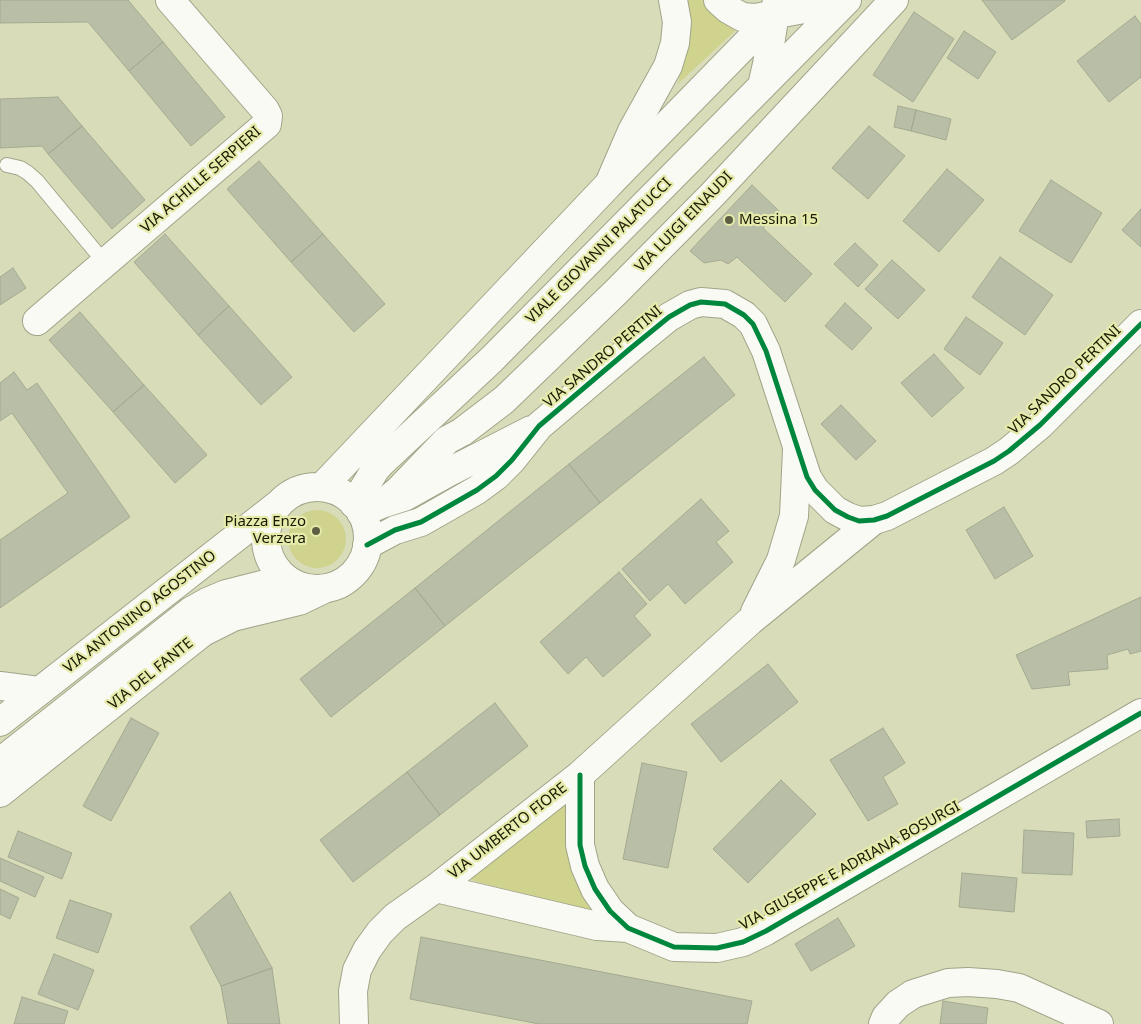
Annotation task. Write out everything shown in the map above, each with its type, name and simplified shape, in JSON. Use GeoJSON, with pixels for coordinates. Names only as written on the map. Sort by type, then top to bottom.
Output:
{"type":"FeatureCollection","features":[{"type":"Feature","properties":{"kind":"street","name":"VIA ACHILLE SERPIERI"},"geometry":{"type":"LineString","coordinates":[[37,321],[267,124],[268,116],[265,110],[170,0]]}},
{"type":"Feature","properties":{"kind":"street"},"geometry":{"type":"LineString","coordinates":[[609,184],[632,131],[668,66],[676,43],[677,22],[674,0]]}},
{"type":"Feature","properties":{"kind":"street"},"geometry":{"type":"LineString","coordinates":[[718,0],[728,9],[742,17],[755,18],[780,4],[815,7],[836,0]]}},
{"type":"Feature","properties":{"kind":"street","name":"VIALE GIOVANNI PALATUCCI"},"geometry":{"type":"LineString","coordinates":[[366,507],[374,470],[492,359],[847,0]]}},
{"type":"Feature","properties":{"kind":"street","name":"VIA LUIGI EINAUDI"},"geometry":{"type":"LineString","coordinates":[[366,507],[399,490],[447,440],[462,432],[504,400],[616,292],[713,194],[894,0]]}},
{"type":"Feature","properties":{"kind":"street"},"geometry":{"type":"LineString","coordinates":[[322,487],[780,4]]}},
{"type":"Feature","properties":{"kind":"street"},"geometry":{"type":"LineString","coordinates":[[762,86],[780,4]]}},
{"type":"Feature","properties":{"kind":"street","name":"VIA SANDRO PERTINI"},"geometry":{"type":"LineString","coordinates":[[539,426],[669,317],[690,305],[701,302],[725,304],[744,315],[753,324],[760,336],[807,477],[824,501],[835,510],[848,518],[860,521],[874,520],[905,508],[1010,451],[1040,425],[1141,324]]}},
{"type":"Feature","properties":{"kind":"street"},"geometry":{"type":"LineString","coordinates":[[366,507],[367,545],[360,564],[347,580],[334,587],[322,590],[309,589],[296,586],[285,579],[274,566],[267,550],[266,533],[270,517],[280,503],[292,493],[306,488],[322,487],[334,490],[366,507],[404,496],[539,426]]}},
{"type":"Feature","properties":{"kind":"street"},"geometry":{"type":"LineString","coordinates":[[367,545],[394,530],[421,522],[476,490],[496,476],[512,460],[539,426]]}},
{"type":"Feature","properties":{"kind":"street"},"geometry":{"type":"LineString","coordinates":[[394,530],[414,512],[436,501],[446,485],[462,432]]}},
{"type":"Feature","properties":{"kind":"street","name":"VIA UMBERTO FIORE"},"geometry":{"type":"LineString","coordinates":[[750,621],[781,560],[794,516],[797,450]]}},
{"type":"Feature","properties":{"kind":"street","name":"VIA ANTONINO AGOSTINO"},"geometry":{"type":"LineString","coordinates":[[0,722],[280,503]]}},
{"type":"Feature","properties":{"kind":"street","name":"VIA UMBERTO FIORE"},"geometry":{"type":"LineString","coordinates":[[354,1024],[353,991],[357,970],[367,950],[380,932],[395,917],[436,888],[580,775],[750,621],[874,520]]}},
{"type":"Feature","properties":{"kind":"street","name":"VIA ANTONINO AGOSTINO"},"geometry":{"type":"LineString","coordinates":[[0,762],[191,612],[207,602],[226,594],[285,579]]}},
{"type":"Feature","properties":{"kind":"street","name":"VIA DEL FANTE"},"geometry":{"type":"LineString","coordinates":[[0,793],[203,632],[233,617],[299,601],[322,590]]}},
{"type":"Feature","properties":{"kind":"street"},"geometry":{"type":"LineString","coordinates":[[0,686],[39,691]]}},
{"type":"Feature","properties":{"kind":"street","name":"VIA GIUSEPPE E ADRIANA BOSURGI"},"geometry":{"type":"LineString","coordinates":[[436,888],[598,926],[628,928],[674,947],[717,948],[743,942],[766,931],[1139,716]]}},
{"type":"Feature","properties":{"kind":"street","name":"VIA GIUSEPPE E ADRIANA BOSURGI"},"geometry":{"type":"LineString","coordinates":[[580,775],[580,845],[585,866],[595,889],[605,904],[628,928]]}},
{"type":"Feature","properties":{"kind":"street"},"geometry":{"type":"LineString","coordinates":[[883,1024],[886,1017],[898,1004],[913,994],[948,983],[968,982],[1019,988],[1099,1024]]}},
{"type":"Feature","properties":{"kind":"lane"},"geometry":{"type":"LineString","coordinates":[[7,165],[20,168],[37,180],[105,263]]}},
{"type":"Feature","properties":{"kind":"green space"},"geometry":{"type":"Polygon","coordinates":[[[687,0],[702,0],[714,15],[736,30],[678,84],[691,29],[687,0]]]}},
{"type":"Feature","properties":{"kind":"green space"},"geometry":{"type":"Polygon","coordinates":[[[311,510],[323,510],[338,518],[346,533],[346,545],[338,560],[323,568],[311,568],[296,560],[288,545],[288,533],[296,518],[311,510]]]}},
{"type":"Feature","properties":{"kind":"green space"},"geometry":{"type":"Polygon","coordinates":[[[567,802],[569,807],[566,833],[568,852],[573,873],[590,909],[474,881],[469,877],[567,802]]]}},
{"type":"Feature","properties":{"kind":"building"},"geometry":{"type":"Polygon","coordinates":[[[0,0],[128,0],[163,42],[129,71],[88,22],[0,23],[0,0]]]}},
{"type":"Feature","properties":{"kind":"building"},"geometry":{"type":"Polygon","coordinates":[[[982,0],[1065,0],[1065,1],[1012,40],[982,0]]]}},
{"type":"Feature","properties":{"kind":"building"},"geometry":{"type":"Polygon","coordinates":[[[914,12],[954,39],[913,102],[873,75],[914,12]]]}},
{"type":"Feature","properties":{"kind":"building"},"geometry":{"type":"Polygon","coordinates":[[[1135,16],[1141,24],[1141,77],[1109,102],[1077,61],[1135,16]]]}},
{"type":"Feature","properties":{"kind":"building"},"geometry":{"type":"Polygon","coordinates":[[[964,31],[996,52],[978,79],[947,58],[964,31]]]}},
{"type":"Feature","properties":{"kind":"building"},"geometry":{"type":"Polygon","coordinates":[[[163,42],[225,117],[191,146],[129,71],[163,42]]]}},
{"type":"Feature","properties":{"kind":"building"},"geometry":{"type":"Polygon","coordinates":[[[58,97],[82,126],[48,154],[42,146],[0,148],[0,99],[58,97]]]}},
{"type":"Feature","properties":{"kind":"building"},"geometry":{"type":"Polygon","coordinates":[[[898,106],[916,110],[911,131],[894,127],[898,106]]]}},
{"type":"Feature","properties":{"kind":"building"},"geometry":{"type":"Polygon","coordinates":[[[916,110],[951,119],[946,140],[911,131],[916,110]]]}},
{"type":"Feature","properties":{"kind":"building"},"geometry":{"type":"Polygon","coordinates":[[[82,126],[145,200],[112,229],[48,154],[82,126]]]}},
{"type":"Feature","properties":{"kind":"building"},"geometry":{"type":"Polygon","coordinates":[[[869,126],[905,156],[868,199],[832,168],[869,126]]]}},
{"type":"Feature","properties":{"kind":"building"},"geometry":{"type":"Polygon","coordinates":[[[259,161],[323,234],[291,262],[227,189],[259,161]]]}},
{"type":"Feature","properties":{"kind":"building"},"geometry":{"type":"Polygon","coordinates":[[[947,169],[984,200],[939,252],[903,221],[947,169]]]}},
{"type":"Feature","properties":{"kind":"building"},"geometry":{"type":"Polygon","coordinates":[[[1051,180],[1102,213],[1071,263],[1019,231],[1051,180]]]}},
{"type":"Feature","properties":{"kind":"building"},"geometry":{"type":"Polygon","coordinates":[[[752,185],[779,211],[763,228],[812,274],[785,302],[737,257],[728,264],[721,260],[704,263],[690,251],[752,185]]]}},
{"type":"Feature","properties":{"kind":"building"},"geometry":{"type":"Polygon","coordinates":[[[1141,209],[1141,247],[1122,230],[1141,209]]]}},
{"type":"Feature","properties":{"kind":"building"},"geometry":{"type":"Polygon","coordinates":[[[165,234],[229,306],[198,335],[134,262],[165,234]]]}},
{"type":"Feature","properties":{"kind":"building"},"geometry":{"type":"Polygon","coordinates":[[[323,234],[385,304],[354,332],[291,262],[323,234]]]}},
{"type":"Feature","properties":{"kind":"building"},"geometry":{"type":"Polygon","coordinates":[[[855,243],[878,265],[858,287],[834,264],[855,243]]]}},
{"type":"Feature","properties":{"kind":"building"},"geometry":{"type":"Polygon","coordinates":[[[1000,257],[1053,295],[1025,335],[972,297],[1000,257]]]}},
{"type":"Feature","properties":{"kind":"building"},"geometry":{"type":"Polygon","coordinates":[[[892,260],[925,290],[898,319],[865,289],[892,260]]]}},
{"type":"Feature","properties":{"kind":"building"},"geometry":{"type":"Polygon","coordinates":[[[13,268],[26,288],[0,305],[0,277],[13,268]]]}},
{"type":"Feature","properties":{"kind":"building"},"geometry":{"type":"Polygon","coordinates":[[[845,303],[872,328],[852,350],[825,326],[845,303]]]}},
{"type":"Feature","properties":{"kind":"building"},"geometry":{"type":"Polygon","coordinates":[[[229,306],[292,377],[261,405],[198,335],[229,306]]]}},
{"type":"Feature","properties":{"kind":"building"},"geometry":{"type":"Polygon","coordinates":[[[80,312],[144,385],[113,412],[49,340],[80,312]]]}},
{"type":"Feature","properties":{"kind":"building"},"geometry":{"type":"Polygon","coordinates":[[[966,317],[1003,343],[980,375],[944,349],[966,317]]]}},
{"type":"Feature","properties":{"kind":"building"},"geometry":{"type":"Polygon","coordinates":[[[934,354],[964,388],[932,417],[901,383],[934,354]]]}},
{"type":"Feature","properties":{"kind":"building"},"geometry":{"type":"Polygon","coordinates":[[[704,357],[735,395],[600,503],[569,464],[704,357]]]}},
{"type":"Feature","properties":{"kind":"building"},"geometry":{"type":"Polygon","coordinates":[[[14,372],[27,390],[37,383],[130,517],[0,608],[0,540],[68,493],[12,413],[0,421],[0,383],[14,372]]]}},
{"type":"Feature","properties":{"kind":"building"},"geometry":{"type":"Polygon","coordinates":[[[144,385],[207,455],[175,483],[113,412],[144,385]]]}},
{"type":"Feature","properties":{"kind":"building"},"geometry":{"type":"Polygon","coordinates":[[[841,405],[876,441],[856,460],[821,424],[841,405]]]}},
{"type":"Feature","properties":{"kind":"building"},"geometry":{"type":"Polygon","coordinates":[[[569,464],[600,503],[445,626],[415,588],[569,464]]]}},
{"type":"Feature","properties":{"kind":"building"},"geometry":{"type":"Polygon","coordinates":[[[701,499],[729,531],[716,542],[733,562],[685,604],[668,584],[650,601],[622,569],[701,499]]]}},
{"type":"Feature","properties":{"kind":"building"},"geometry":{"type":"Polygon","coordinates":[[[1004,507],[1033,556],[995,579],[966,530],[1004,507]]]}},
{"type":"Feature","properties":{"kind":"building"},"geometry":{"type":"Polygon","coordinates":[[[619,572],[647,604],[634,616],[651,635],[603,677],[586,657],[568,674],[540,642],[619,572]]]}},
{"type":"Feature","properties":{"kind":"building"},"geometry":{"type":"Polygon","coordinates":[[[415,588],[445,626],[331,717],[300,679],[415,588]]]}},
{"type":"Feature","properties":{"kind":"building"},"geometry":{"type":"Polygon","coordinates":[[[1141,597],[1141,651],[1130,654],[1128,649],[1107,655],[1108,669],[1068,672],[1070,685],[1032,689],[1016,655],[1141,597]]]}},
{"type":"Feature","properties":{"kind":"building"},"geometry":{"type":"Polygon","coordinates":[[[768,664],[798,702],[721,762],[691,724],[768,664]]]}},
{"type":"Feature","properties":{"kind":"building"},"geometry":{"type":"Polygon","coordinates":[[[495,703],[528,746],[440,815],[407,772],[495,703]]]}},
{"type":"Feature","properties":{"kind":"building"},"geometry":{"type":"Polygon","coordinates":[[[131,718],[159,733],[111,821],[83,806],[131,718]]]}},
{"type":"Feature","properties":{"kind":"building"},"geometry":{"type":"Polygon","coordinates":[[[883,728],[905,763],[883,777],[898,804],[868,821],[830,760],[883,728]]]}},
{"type":"Feature","properties":{"kind":"building"},"geometry":{"type":"Polygon","coordinates":[[[642,763],[687,772],[668,868],[623,859],[642,763]]]}},
{"type":"Feature","properties":{"kind":"building"},"geometry":{"type":"Polygon","coordinates":[[[407,772],[440,815],[353,882],[320,840],[407,772]]]}},
{"type":"Feature","properties":{"kind":"building"},"geometry":{"type":"Polygon","coordinates":[[[781,780],[816,814],[748,883],[713,849],[781,780]]]}},
{"type":"Feature","properties":{"kind":"building"},"geometry":{"type":"Polygon","coordinates":[[[1119,819],[1120,836],[1087,838],[1086,821],[1119,819]]]}},
{"type":"Feature","properties":{"kind":"building"},"geometry":{"type":"Polygon","coordinates":[[[1024,830],[1074,833],[1072,875],[1022,873],[1024,830]]]}},
{"type":"Feature","properties":{"kind":"building"},"geometry":{"type":"Polygon","coordinates":[[[18,831],[72,853],[62,879],[8,857],[18,831]]]}},
{"type":"Feature","properties":{"kind":"building"},"geometry":{"type":"Polygon","coordinates":[[[0,858],[44,877],[35,897],[0,881],[0,858]]]}},
{"type":"Feature","properties":{"kind":"building"},"geometry":{"type":"Polygon","coordinates":[[[962,873],[1017,878],[1014,912],[959,907],[962,873]]]}},
{"type":"Feature","properties":{"kind":"building"},"geometry":{"type":"Polygon","coordinates":[[[0,889],[19,898],[10,919],[0,914],[0,889]]]}},
{"type":"Feature","properties":{"kind":"building"},"geometry":{"type":"Polygon","coordinates":[[[230,892],[272,968],[221,986],[190,927],[230,892]]]}},
{"type":"Feature","properties":{"kind":"building"},"geometry":{"type":"Polygon","coordinates":[[[70,900],[112,914],[98,953],[56,938],[70,900]]]}},
{"type":"Feature","properties":{"kind":"building"},"geometry":{"type":"Polygon","coordinates":[[[838,918],[855,946],[811,971],[795,944],[838,918]]]}},
{"type":"Feature","properties":{"kind":"building"},"geometry":{"type":"Polygon","coordinates":[[[421,937],[752,1001],[747,1024],[539,1024],[410,999],[421,937]]]}},
{"type":"Feature","properties":{"kind":"building"},"geometry":{"type":"Polygon","coordinates":[[[54,954],[94,970],[78,1010],[38,994],[54,954]]]}},
{"type":"Feature","properties":{"kind":"building"},"geometry":{"type":"Polygon","coordinates":[[[272,968],[280,1024],[228,1024],[221,986],[272,968]]]}},
{"type":"Feature","properties":{"kind":"building"},"geometry":{"type":"Polygon","coordinates":[[[22,997],[68,1011],[64,1024],[14,1024],[22,997]]]}},
{"type":"Feature","properties":{"kind":"building"},"geometry":{"type":"Polygon","coordinates":[[[943,1001],[988,1008],[986,1024],[940,1024],[943,1001]]]}},
{"type":"Feature","properties":{"kind":"cycle path"},"geometry":{"type":"LineString","coordinates":[[367,545],[395,530],[421,522],[477,490],[496,476],[512,460],[539,426],[669,317],[690,305],[701,302],[725,304],[744,315],[753,324],[766,351],[807,477],[815,490],[835,510],[859,521],[874,520],[887,516],[994,461],[1009,451],[1040,425],[1141,324]]}},
{"type":"Feature","properties":{"kind":"cycle path"},"geometry":{"type":"LineString","coordinates":[[580,775],[580,845],[585,866],[595,889],[610,911],[628,928],[674,947],[717,948],[743,942],[766,931],[1141,713]]}},
{"type":"Feature","properties":{"kind":"place","name":"Messina 15"},"geometry":{"type":"Point","coordinates":[729,220]}},
{"type":"Feature","properties":{"kind":"place","name":"Piazza Enzo Verzera"},"geometry":{"type":"Point","coordinates":[316,531]}}]}
